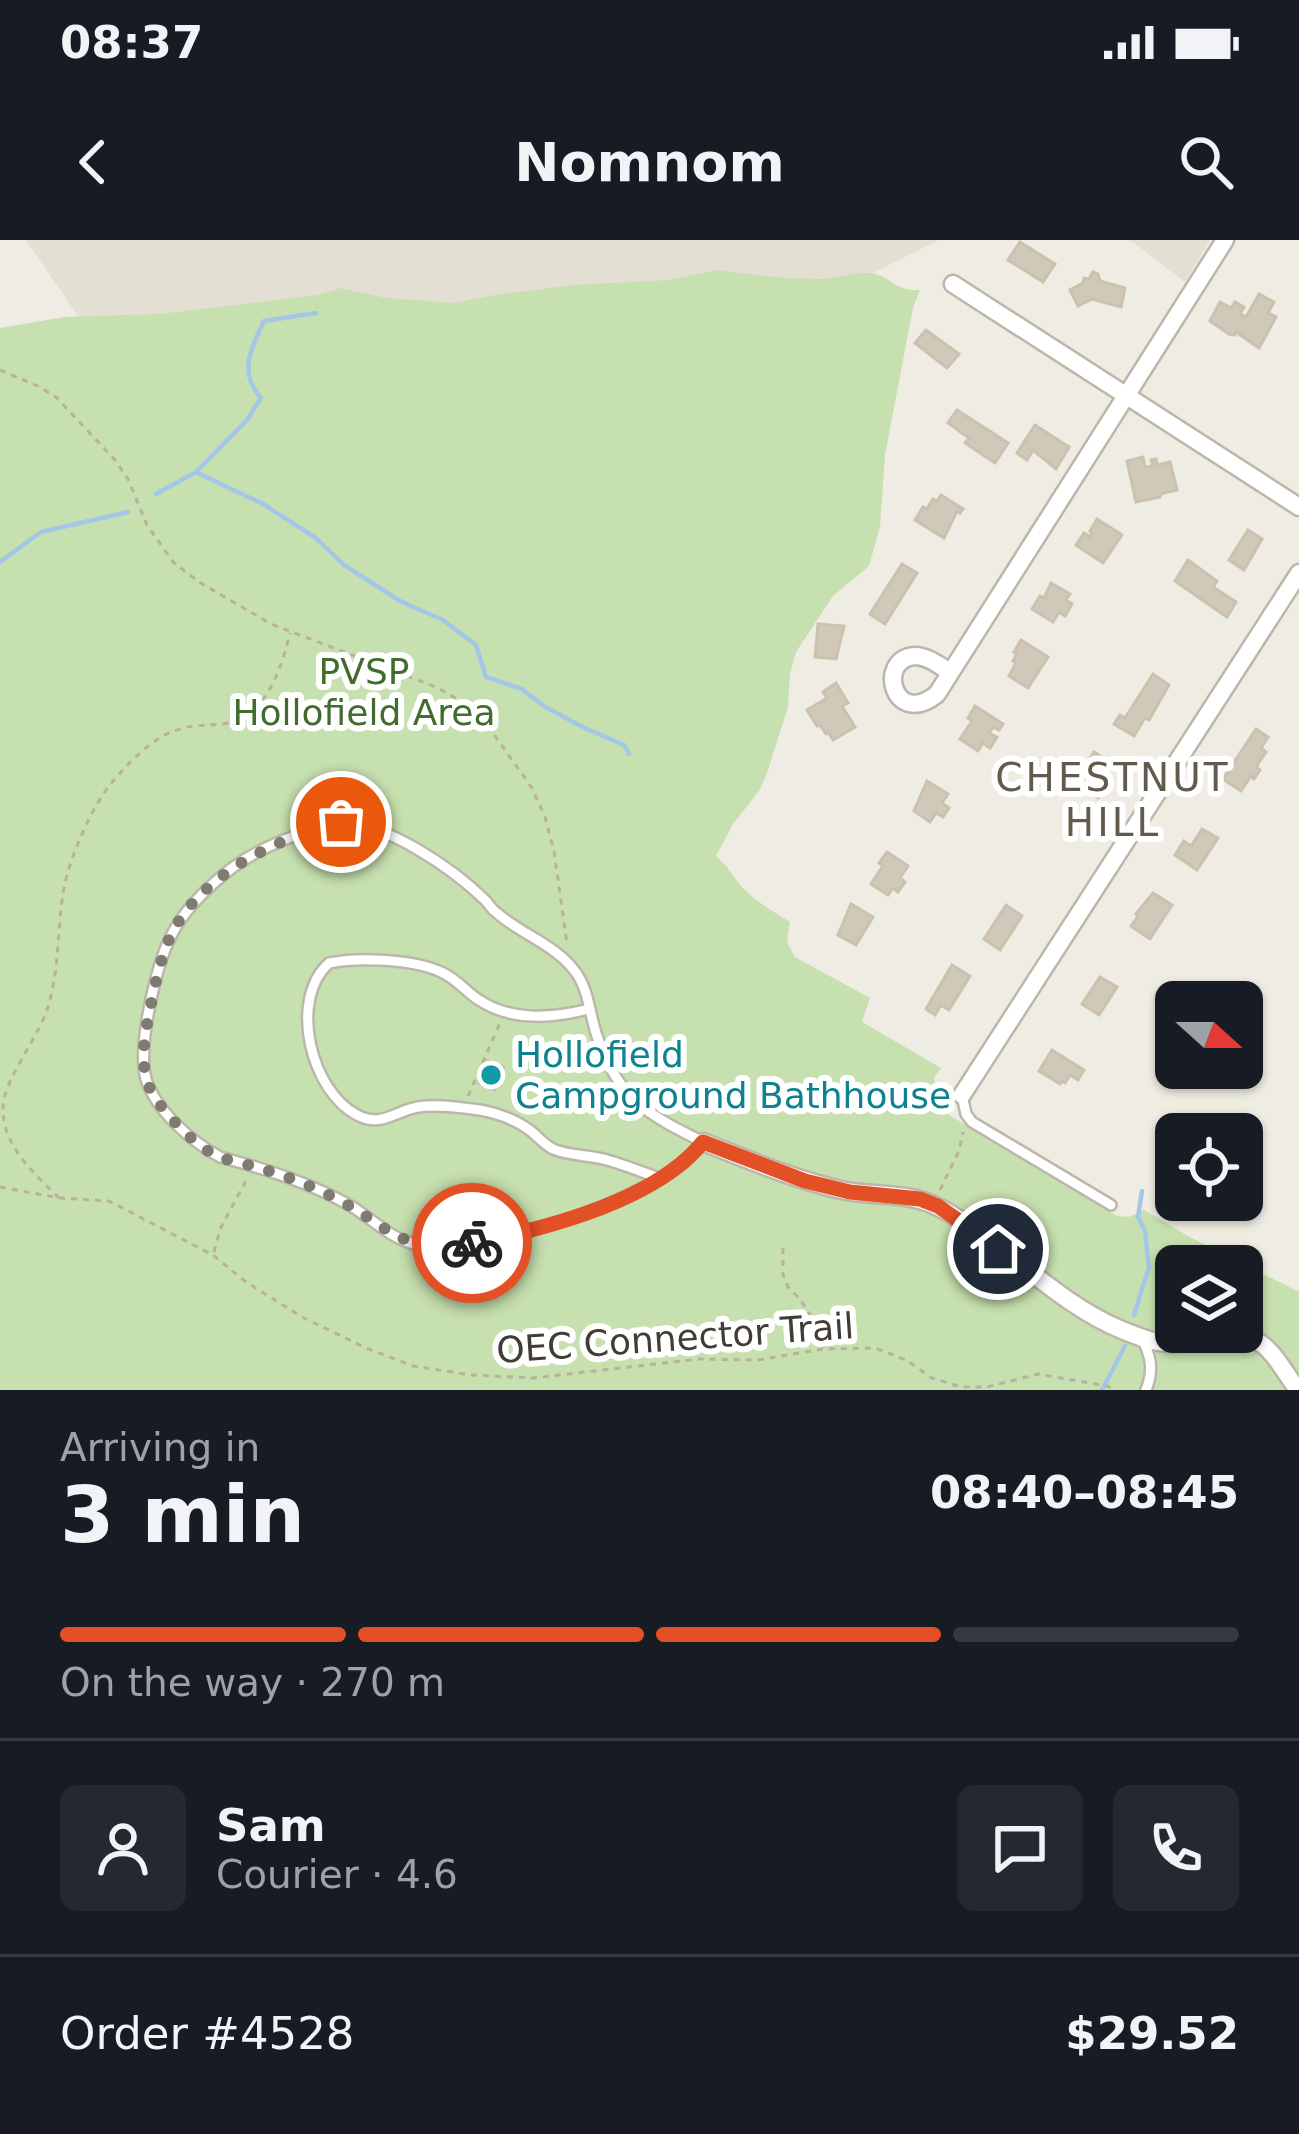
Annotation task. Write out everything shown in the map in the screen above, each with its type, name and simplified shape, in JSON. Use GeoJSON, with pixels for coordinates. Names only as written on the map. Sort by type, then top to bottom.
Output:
{"type":"FeatureCollection","features":[{"type":"Feature","properties":{"kind":"street"},"geometry":{"type":"LineString","coordinates":[[950,672],[918,656],[900,662],[892,681],[904,702],[926,703],[937,694],[1225,240]]}},
{"type":"Feature","properties":{"kind":"street"},"geometry":{"type":"LineString","coordinates":[[953,284],[1299,507]]}},
{"type":"Feature","properties":{"kind":"street"},"geometry":{"type":"LineString","coordinates":[[962,1095],[1299,573]]}},
{"type":"Feature","properties":{"kind":"street"},"geometry":{"type":"LineString","coordinates":[[703,1142],[805,1181],[938,1206],[1085,1311],[1142,1338],[1170,1344],[1244,1337],[1257,1341],[1298,1390]]}},
{"type":"Feature","properties":{"kind":"lane"},"geometry":{"type":"LineString","coordinates":[[341,822],[376,828],[448,871],[494,911],[556,952],[577,973],[589,1010],[598,1041],[632,1100],[703,1142],[689,1159],[659,1178],[594,1211],[458,1246],[411,1244],[331,1196],[220,1157],[155,1100],[145,1073],[143,1043],[152,1001],[171,935],[186,913],[232,868],[258,852],[341,822]]}},
{"type":"Feature","properties":{"kind":"lane"},"geometry":{"type":"LineString","coordinates":[[589,1010],[553,1018],[531,1017],[482,1003],[438,970],[364,959],[329,963],[314,982],[308,1002],[309,1029],[322,1077],[348,1109],[372,1121],[414,1107],[500,1116],[527,1128],[558,1152],[609,1160],[659,1178]]}},
{"type":"Feature","properties":{"kind":"lane"},"geometry":{"type":"LineString","coordinates":[[962,1095],[971,1122],[1112,1205]]}},
{"type":"Feature","properties":{"kind":"lane"},"geometry":{"type":"LineString","coordinates":[[1142,1338],[1151,1358],[1146,1390]]}},
{"type":"Feature","properties":{"kind":"path"},"geometry":{"type":"LineString","coordinates":[[0,370],[57,398],[115,460],[147,525],[173,562],[216,595],[290,632],[436,687],[469,705],[532,788],[544,817],[577,973]]}},
{"type":"Feature","properties":{"kind":"path"},"geometry":{"type":"LineString","coordinates":[[59,1198],[10,1142],[3,1106],[48,1006],[60,949],[64,887],[84,831],[109,784],[148,745],[185,727],[248,717],[264,701],[290,632]]}},
{"type":"Feature","properties":{"kind":"path"},"geometry":{"type":"LineString","coordinates":[[462,1109],[506,1010]]}},
{"type":"Feature","properties":{"kind":"path"},"geometry":{"type":"LineString","coordinates":[[938,1206],[941,1184],[964,1129]]}},
{"type":"Feature","properties":{"kind":"path"},"geometry":{"type":"LineString","coordinates":[[213,1255],[221,1227],[253,1166]]}},
{"type":"Feature","properties":{"kind":"path","name":"OEC Connector Trail"},"geometry":{"type":"LineString","coordinates":[[0,1187],[109,1202],[213,1255],[302,1317],[413,1366],[532,1378],[699,1359],[758,1360],[824,1349],[875,1348],[906,1360],[932,1378],[961,1387],[987,1387],[1039,1374],[1112,1388]]}},
{"type":"Feature","properties":{"kind":"path"},"geometry":{"type":"LineString","coordinates":[[783,1248],[788,1287],[818,1327],[824,1349]]}},
{"type":"Feature","properties":{"kind":"shaded area"},"geometry":{"type":"Polygon","coordinates":[[[26,240],[939,240],[822,298],[95,341],[26,240]]]}},
{"type":"Feature","properties":{"kind":"shaded area"},"geometry":{"type":"Polygon","coordinates":[[[1130,240],[1210,240],[1185,282],[1130,240]]]}},
{"type":"Feature","properties":{"kind":"green space","name":"PVSP Hollofield Area"},"geometry":{"type":"Polygon","coordinates":[[[717,270],[809,279],[869,273],[920,290],[885,455],[880,527],[869,566],[833,596],[796,652],[788,707],[767,773],[716,856],[746,891],[790,922],[787,942],[795,957],[870,998],[862,1022],[941,1068],[934,1078],[941,1110],[1117,1216],[1144,1210],[1155,1221],[1206,1245],[1155,1245],[1155,1353],[1263,1353],[1263,1274],[1299,1292],[1299,1390],[0,1390],[0,328],[64,317],[160,314],[319,295],[340,288],[386,298],[454,303],[574,285],[669,280],[717,270]]]}},
{"type":"Feature","properties":{"kind":"building"},"geometry":{"type":"Polygon","coordinates":[[[1020,242],[1055,264],[1043,282],[1008,260],[1020,242]]]}},
{"type":"Feature","properties":{"kind":"building"},"geometry":{"type":"Polygon","coordinates":[[[1093,272],[1100,281],[1125,288],[1121,307],[1092,299],[1078,306],[1070,290],[1093,272]]]}},
{"type":"Feature","properties":{"kind":"building"},"geometry":{"type":"Polygon","coordinates":[[[1259,294],[1274,302],[1268,313],[1276,317],[1259,348],[1210,321],[1220,302],[1231,308],[1235,302],[1244,307],[1240,314],[1246,317],[1259,294]]]}},
{"type":"Feature","properties":{"kind":"building"},"geometry":{"type":"Polygon","coordinates":[[[926,330],[959,354],[947,368],[915,343],[926,330]]]}},
{"type":"Feature","properties":{"kind":"building"},"geometry":{"type":"Polygon","coordinates":[[[957,410],[1008,443],[995,463],[965,443],[969,438],[948,423],[957,410]]]}},
{"type":"Feature","properties":{"kind":"building"},"geometry":{"type":"Polygon","coordinates":[[[1035,425],[1069,447],[1056,469],[1033,450],[1027,460],[1017,453],[1035,425]]]}},
{"type":"Feature","properties":{"kind":"building"},"geometry":{"type":"Polygon","coordinates":[[[1143,457],[1145,467],[1153,466],[1151,460],[1156,459],[1157,465],[1170,462],[1177,490],[1136,502],[1127,461],[1143,457]]]}},
{"type":"Feature","properties":{"kind":"building"},"geometry":{"type":"Polygon","coordinates":[[[941,495],[963,509],[957,511],[944,538],[915,520],[923,507],[927,509],[941,495]]]}},
{"type":"Feature","properties":{"kind":"building"},"geometry":{"type":"Polygon","coordinates":[[[1097,519],[1122,535],[1103,563],[1076,545],[1084,533],[1090,537],[1097,519]]]}},
{"type":"Feature","properties":{"kind":"building"},"geometry":{"type":"Polygon","coordinates":[[[1248,530],[1262,539],[1244,570],[1229,560],[1248,530]]]}},
{"type":"Feature","properties":{"kind":"building"},"geometry":{"type":"Polygon","coordinates":[[[1188,560],[1217,581],[1213,587],[1236,602],[1227,617],[1175,581],[1188,560]]]}},
{"type":"Feature","properties":{"kind":"building"},"geometry":{"type":"Polygon","coordinates":[[[902,564],[917,573],[885,624],[870,614],[902,564]]]}},
{"type":"Feature","properties":{"kind":"building"},"geometry":{"type":"Polygon","coordinates":[[[1051,583],[1070,594],[1066,600],[1072,604],[1065,616],[1059,612],[1053,622],[1032,609],[1051,583]]]}},
{"type":"Feature","properties":{"kind":"building"},"geometry":{"type":"Polygon","coordinates":[[[818,624],[844,626],[836,659],[815,657],[818,624]]]}},
{"type":"Feature","properties":{"kind":"building"},"geometry":{"type":"Polygon","coordinates":[[[1021,640],[1048,657],[1028,688],[1009,676],[1021,640]]]}},
{"type":"Feature","properties":{"kind":"building"},"geometry":{"type":"Polygon","coordinates":[[[1153,674],[1169,685],[1134,736],[1114,724],[1120,715],[1125,718],[1153,674]]]}},
{"type":"Feature","properties":{"kind":"building"},"geometry":{"type":"Polygon","coordinates":[[[836,683],[848,703],[842,706],[855,727],[833,740],[807,710],[827,698],[823,692],[836,683]]]}},
{"type":"Feature","properties":{"kind":"building"},"geometry":{"type":"Polygon","coordinates":[[[975,706],[1003,724],[989,733],[997,737],[990,748],[983,743],[978,751],[960,739],[975,706]]]}},
{"type":"Feature","properties":{"kind":"building"},"geometry":{"type":"Polygon","coordinates":[[[1256,729],[1268,737],[1261,748],[1266,752],[1256,767],[1260,770],[1241,791],[1223,779],[1256,729]]]}},
{"type":"Feature","properties":{"kind":"building"},"geometry":{"type":"Polygon","coordinates":[[[1094,752],[1112,764],[1098,798],[1070,778],[1094,752]]]}},
{"type":"Feature","properties":{"kind":"building"},"geometry":{"type":"Polygon","coordinates":[[[927,781],[948,794],[942,803],[949,808],[943,817],[936,813],[930,822],[914,811],[927,781]]]}},
{"type":"Feature","properties":{"kind":"building"},"geometry":{"type":"Polygon","coordinates":[[[1202,829],[1218,838],[1197,870],[1175,855],[1184,841],[1191,846],[1202,829]]]}},
{"type":"Feature","properties":{"kind":"building"},"geometry":{"type":"Polygon","coordinates":[[[887,852],[908,866],[900,878],[905,882],[898,892],[893,888],[888,895],[871,884],[887,852]]]}},
{"type":"Feature","properties":{"kind":"building"},"geometry":{"type":"Polygon","coordinates":[[[1153,893],[1172,905],[1150,939],[1131,926],[1153,893]]]}},
{"type":"Feature","properties":{"kind":"building"},"geometry":{"type":"Polygon","coordinates":[[[851,904],[873,917],[856,945],[838,935],[851,904]]]}},
{"type":"Feature","properties":{"kind":"building"},"geometry":{"type":"Polygon","coordinates":[[[1006,905],[1022,916],[1000,950],[984,939],[1006,905]]]}},
{"type":"Feature","properties":{"kind":"building"},"geometry":{"type":"Polygon","coordinates":[[[952,965],[970,976],[949,1010],[941,1005],[935,1015],[926,1009],[952,965]]]}},
{"type":"Feature","properties":{"kind":"building"},"geometry":{"type":"Polygon","coordinates":[[[1100,977],[1117,987],[1099,1015],[1082,1004],[1100,977]]]}},
{"type":"Feature","properties":{"kind":"building"},"geometry":{"type":"Polygon","coordinates":[[[1052,1050],[1084,1070],[1078,1080],[1070,1075],[1060,1084],[1039,1071],[1052,1050]]]}},
{"type":"Feature","properties":{"kind":"building","name":"Hollofield Campground Bathhouse"},"geometry":{"type":"Polygon","coordinates":[[[487,1061],[504,1067],[495,1090],[478,1083],[487,1061]]]}},
{"type":"Feature","properties":{"kind":"waterway"},"geometry":{"type":"LineString","coordinates":[[156,494],[196,472],[247,420],[261,398],[248,370],[264,321],[316,313]]}},
{"type":"Feature","properties":{"kind":"waterway"},"geometry":{"type":"LineString","coordinates":[[196,472],[263,504],[316,538],[344,565],[400,601],[443,620],[476,645],[486,677],[522,689],[545,707],[624,745],[629,754]]}},
{"type":"Feature","properties":{"kind":"waterway"},"geometry":{"type":"LineString","coordinates":[[0,562],[41,532],[128,512]]}},
{"type":"Feature","properties":{"kind":"waterway"},"geometry":{"type":"LineString","coordinates":[[1134,1315],[1149,1267],[1145,1231],[1138,1217],[1142,1191]]}},
{"type":"Feature","properties":{"kind":"waterway"},"geometry":{"type":"LineString","coordinates":[[1102,1390],[1125,1346]]}},
{"type":"Feature","properties":{"kind":"way so far"},"geometry":{"type":"LineString","coordinates":[[341,822],[258,852],[232,868],[186,913],[171,935],[152,1001],[143,1043],[147,1083],[155,1100],[176,1122],[220,1157],[331,1196],[411,1244],[433,1248],[472,1243]]}},
{"type":"Feature","properties":{"kind":"place","name":"Hollofield Campground Bathhouse"},"geometry":{"type":"Point","coordinates":[491,1075]}},
{"type":"Feature","properties":{"kind":"district","name":"CHESTNUT HILL"},"geometry":{"type":"Point","coordinates":[1113,800]}},
{"type":"Feature","properties":{"kind":"route"},"geometry":{"type":"LineString","coordinates":[[472,1243],[594,1211],[673,1171],[703,1142],[805,1181],[850,1192],[920,1199],[938,1206],[998,1249]]}}]}
